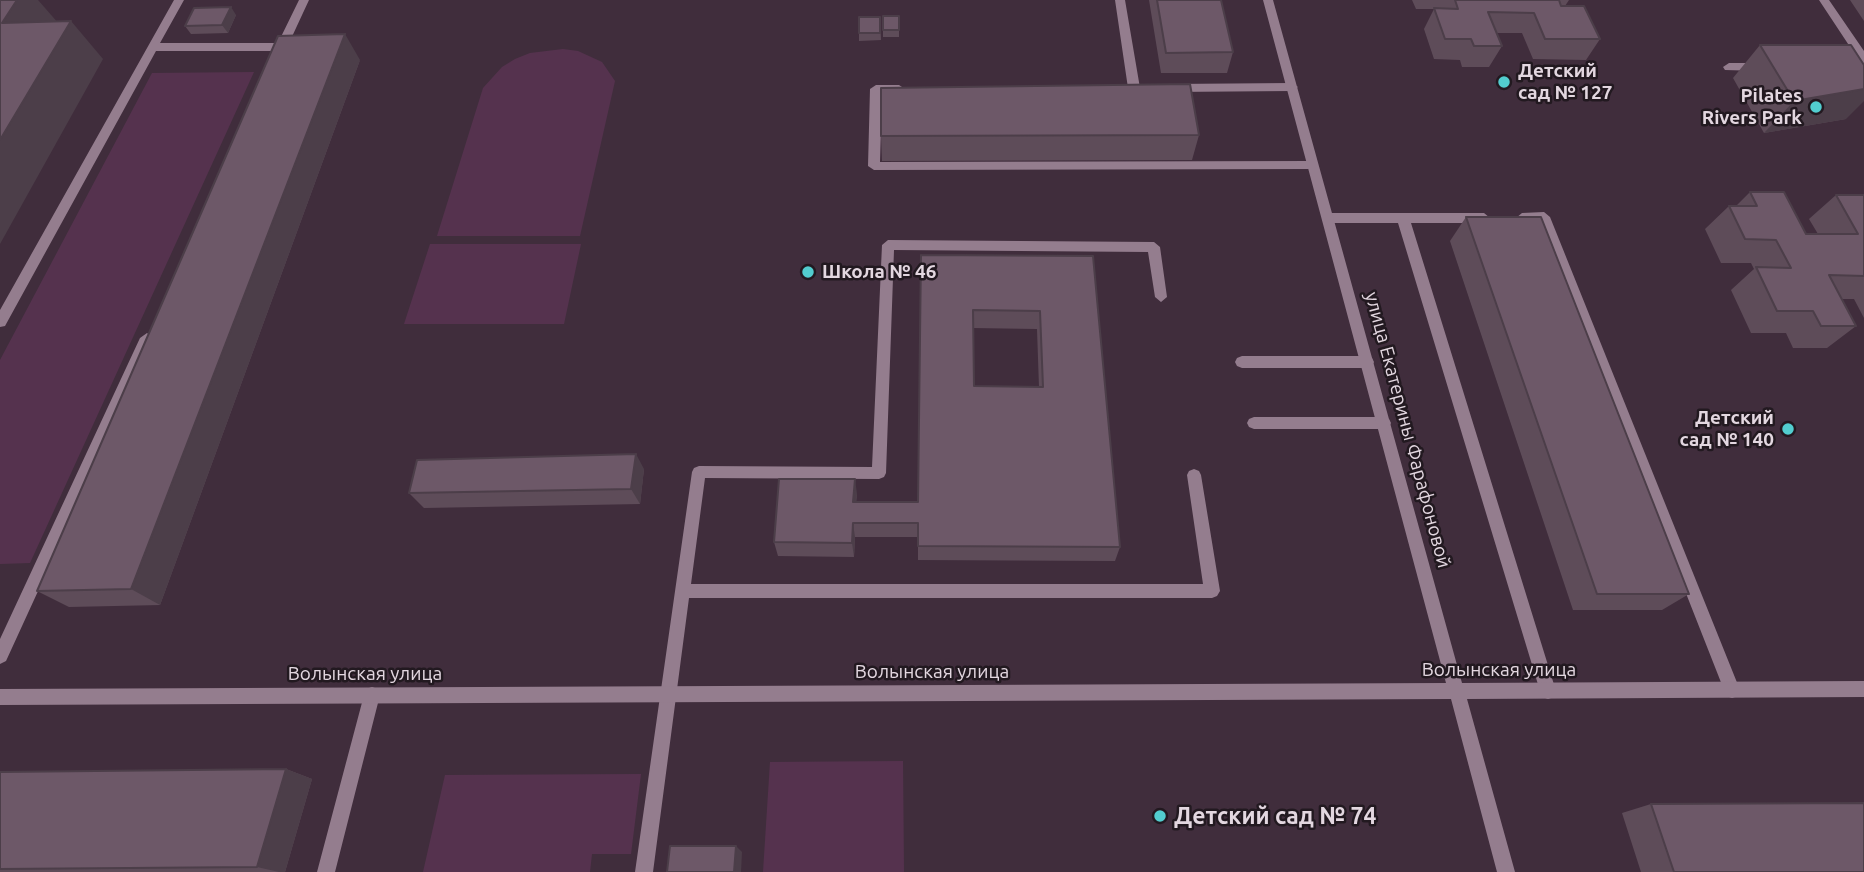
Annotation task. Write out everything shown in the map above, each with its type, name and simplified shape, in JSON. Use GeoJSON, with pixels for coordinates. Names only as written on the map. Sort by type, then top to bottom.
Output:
{"type":"FeatureCollection","features":[{"type":"Feature","properties":{"kind":"street"},"geometry":{"type":"LineString","coordinates":[[0,322],[179,0]]}},
{"type":"Feature","properties":{"kind":"street"},"geometry":{"type":"LineString","coordinates":[[270,72],[304,0]]}},
{"type":"Feature","properties":{"kind":"street"},"geometry":{"type":"LineString","coordinates":[[1120,88],[1138,88],[1121,0]]}},
{"type":"Feature","properties":{"kind":"street","name":"улица Екатерины Фарафоновой"},"geometry":{"type":"LineString","coordinates":[[1268,0],[1506,872]]}},
{"type":"Feature","properties":{"kind":"street"},"geometry":{"type":"LineString","coordinates":[[1824,0],[1864,59]]}},
{"type":"Feature","properties":{"kind":"street"},"geometry":{"type":"LineString","coordinates":[[153,47],[282,47]]}},
{"type":"Feature","properties":{"kind":"street"},"geometry":{"type":"LineString","coordinates":[[1850,66],[1864,66]]}},
{"type":"Feature","properties":{"kind":"street"},"geometry":{"type":"LineString","coordinates":[[1729,67],[1769,67]]}},
{"type":"Feature","properties":{"kind":"street"},"geometry":{"type":"LineString","coordinates":[[1162,88],[1292,88]]}},
{"type":"Feature","properties":{"kind":"street"},"geometry":{"type":"LineString","coordinates":[[916,89],[876,89],[874,166],[1312,165]]}},
{"type":"Feature","properties":{"kind":"street"},"geometry":{"type":"LineString","coordinates":[[1328,218],[1544,218],[1732,690]]}},
{"type":"Feature","properties":{"kind":"street"},"geometry":{"type":"LineString","coordinates":[[1403,218],[1548,691]]}},
{"type":"Feature","properties":{"kind":"street"},"geometry":{"type":"LineString","coordinates":[[644,872],[699,472],[879,473],[888,245],[1154,247],[1161,297]]}},
{"type":"Feature","properties":{"kind":"street"},"geometry":{"type":"LineString","coordinates":[[0,656],[153,326]]}},
{"type":"Feature","properties":{"kind":"street"},"geometry":{"type":"LineString","coordinates":[[1242,362],[1367,362]]}},
{"type":"Feature","properties":{"kind":"street"},"geometry":{"type":"LineString","coordinates":[[1254,423],[1384,423]]}},
{"type":"Feature","properties":{"kind":"street"},"geometry":{"type":"LineString","coordinates":[[682,591],[1212,591],[1194,475]]}},
{"type":"Feature","properties":{"kind":"street","name":"Волынская улица"},"geometry":{"type":"LineString","coordinates":[[0,697],[1864,690]]}},
{"type":"Feature","properties":{"kind":"street"},"geometry":{"type":"LineString","coordinates":[[326,872],[372,695]]}},
{"type":"Feature","properties":{"kind":"shaded area"},"geometry":{"type":"Polygon","coordinates":[[[563,49],[578,51],[602,62],[615,81],[580,236],[437,236],[483,88],[502,67],[515,59],[530,53],[563,49]]]}},
{"type":"Feature","properties":{"kind":"shaded area"},"geometry":{"type":"Polygon","coordinates":[[[254,72],[30,563],[0,564],[0,360],[152,73],[254,72]]]}},
{"type":"Feature","properties":{"kind":"shaded area"},"geometry":{"type":"Polygon","coordinates":[[[430,244],[581,244],[564,324],[404,324],[430,244]]]}},
{"type":"Feature","properties":{"kind":"shaded area"},"geometry":{"type":"Polygon","coordinates":[[[903,761],[904,872],[763,872],[770,762],[903,761]]]}},
{"type":"Feature","properties":{"kind":"shaded area"},"geometry":{"type":"Polygon","coordinates":[[[641,774],[631,854],[592,854],[590,872],[423,872],[445,775],[641,774]]]}},
{"type":"Feature","properties":{"kind":"building"},"geometry":{"type":"Polygon","coordinates":[[[0,0],[17,0],[2,23],[71,21],[0,140],[0,0]]]}},
{"type":"Feature","properties":{"kind":"building"},"geometry":{"type":"Polygon","coordinates":[[[1157,0],[1221,0],[1233,52],[1166,53],[1157,0]]]}},
{"type":"Feature","properties":{"kind":"building"},"geometry":{"type":"Polygon","coordinates":[[[1455,0],[1559,0],[1561,6],[1584,6],[1600,39],[1545,39],[1534,13],[1488,12],[1502,46],[1474,46],[1471,39],[1445,39],[1434,8],[1458,9],[1455,0]]]}},
{"type":"Feature","properties":{"kind":"building"},"geometry":{"type":"Polygon","coordinates":[[[231,7],[222,25],[185,26],[194,8],[231,7]]]}},
{"type":"Feature","properties":{"kind":"building"},"geometry":{"type":"Polygon","coordinates":[[[883,16],[899,16],[899,30],[883,30],[883,16]]]}},
{"type":"Feature","properties":{"kind":"building"},"geometry":{"type":"Polygon","coordinates":[[[859,17],[880,17],[880,33],[859,33],[859,17]]]}},
{"type":"Feature","properties":{"kind":"building"},"geometry":{"type":"Polygon","coordinates":[[[345,34],[131,589],[37,591],[278,36],[345,34]]]}},
{"type":"Feature","properties":{"kind":"building"},"geometry":{"type":"Polygon","coordinates":[[[1760,45],[1851,45],[1864,65],[1864,89],[1794,101],[1760,45]]]}},
{"type":"Feature","properties":{"kind":"building"},"geometry":{"type":"Polygon","coordinates":[[[1190,84],[1199,135],[881,136],[881,88],[1190,84]]]}},
{"type":"Feature","properties":{"kind":"building"},"geometry":{"type":"Polygon","coordinates":[[[1750,192],[1784,192],[1806,234],[1858,234],[1836,195],[1864,195],[1864,276],[1829,275],[1856,326],[1821,326],[1813,311],[1777,311],[1756,267],[1791,268],[1776,240],[1745,239],[1729,206],[1757,206],[1750,192]]]}},
{"type":"Feature","properties":{"kind":"building"},"geometry":{"type":"Polygon","coordinates":[[[1466,217],[1541,217],[1689,594],[1597,594],[1466,217]]]}},
{"type":"Feature","properties":{"kind":"building"},"geometry":{"type":"Polygon","coordinates":[[[921,255],[1093,256],[1120,547],[918,546],[918,523],[853,523],[852,543],[774,542],[779,479],[855,479],[853,502],[918,502],[921,255]],[[973,310],[974,386],[1043,387],[1040,311],[973,310]]]}},
{"type":"Feature","properties":{"kind":"building"},"geometry":{"type":"Polygon","coordinates":[[[636,454],[631,489],[409,493],[417,460],[636,454]]]}},
{"type":"Feature","properties":{"kind":"building"},"geometry":{"type":"Polygon","coordinates":[[[286,769],[257,867],[0,869],[0,772],[286,769]]]}},
{"type":"Feature","properties":{"kind":"building"},"geometry":{"type":"Polygon","coordinates":[[[1864,803],[1864,872],[1674,872],[1651,804],[1864,803]]]}},
{"type":"Feature","properties":{"kind":"building"},"geometry":{"type":"Polygon","coordinates":[[[670,846],[736,846],[734,872],[667,872],[670,846]]]}},
{"type":"Feature","properties":{"kind":"place","name":"Детский сад № 127"},"geometry":{"type":"Point","coordinates":[1504,82]}},
{"type":"Feature","properties":{"kind":"place","name":"Pilates Rivers Park"},"geometry":{"type":"Point","coordinates":[1816,107]}},
{"type":"Feature","properties":{"kind":"place","name":"Школа № 46"},"geometry":{"type":"Point","coordinates":[808,272]}},
{"type":"Feature","properties":{"kind":"place","name":"Детский сад № 140"},"geometry":{"type":"Point","coordinates":[1788,429]}},
{"type":"Feature","properties":{"kind":"place","name":"Детский сад № 74"},"geometry":{"type":"Point","coordinates":[1160,816]}}]}
